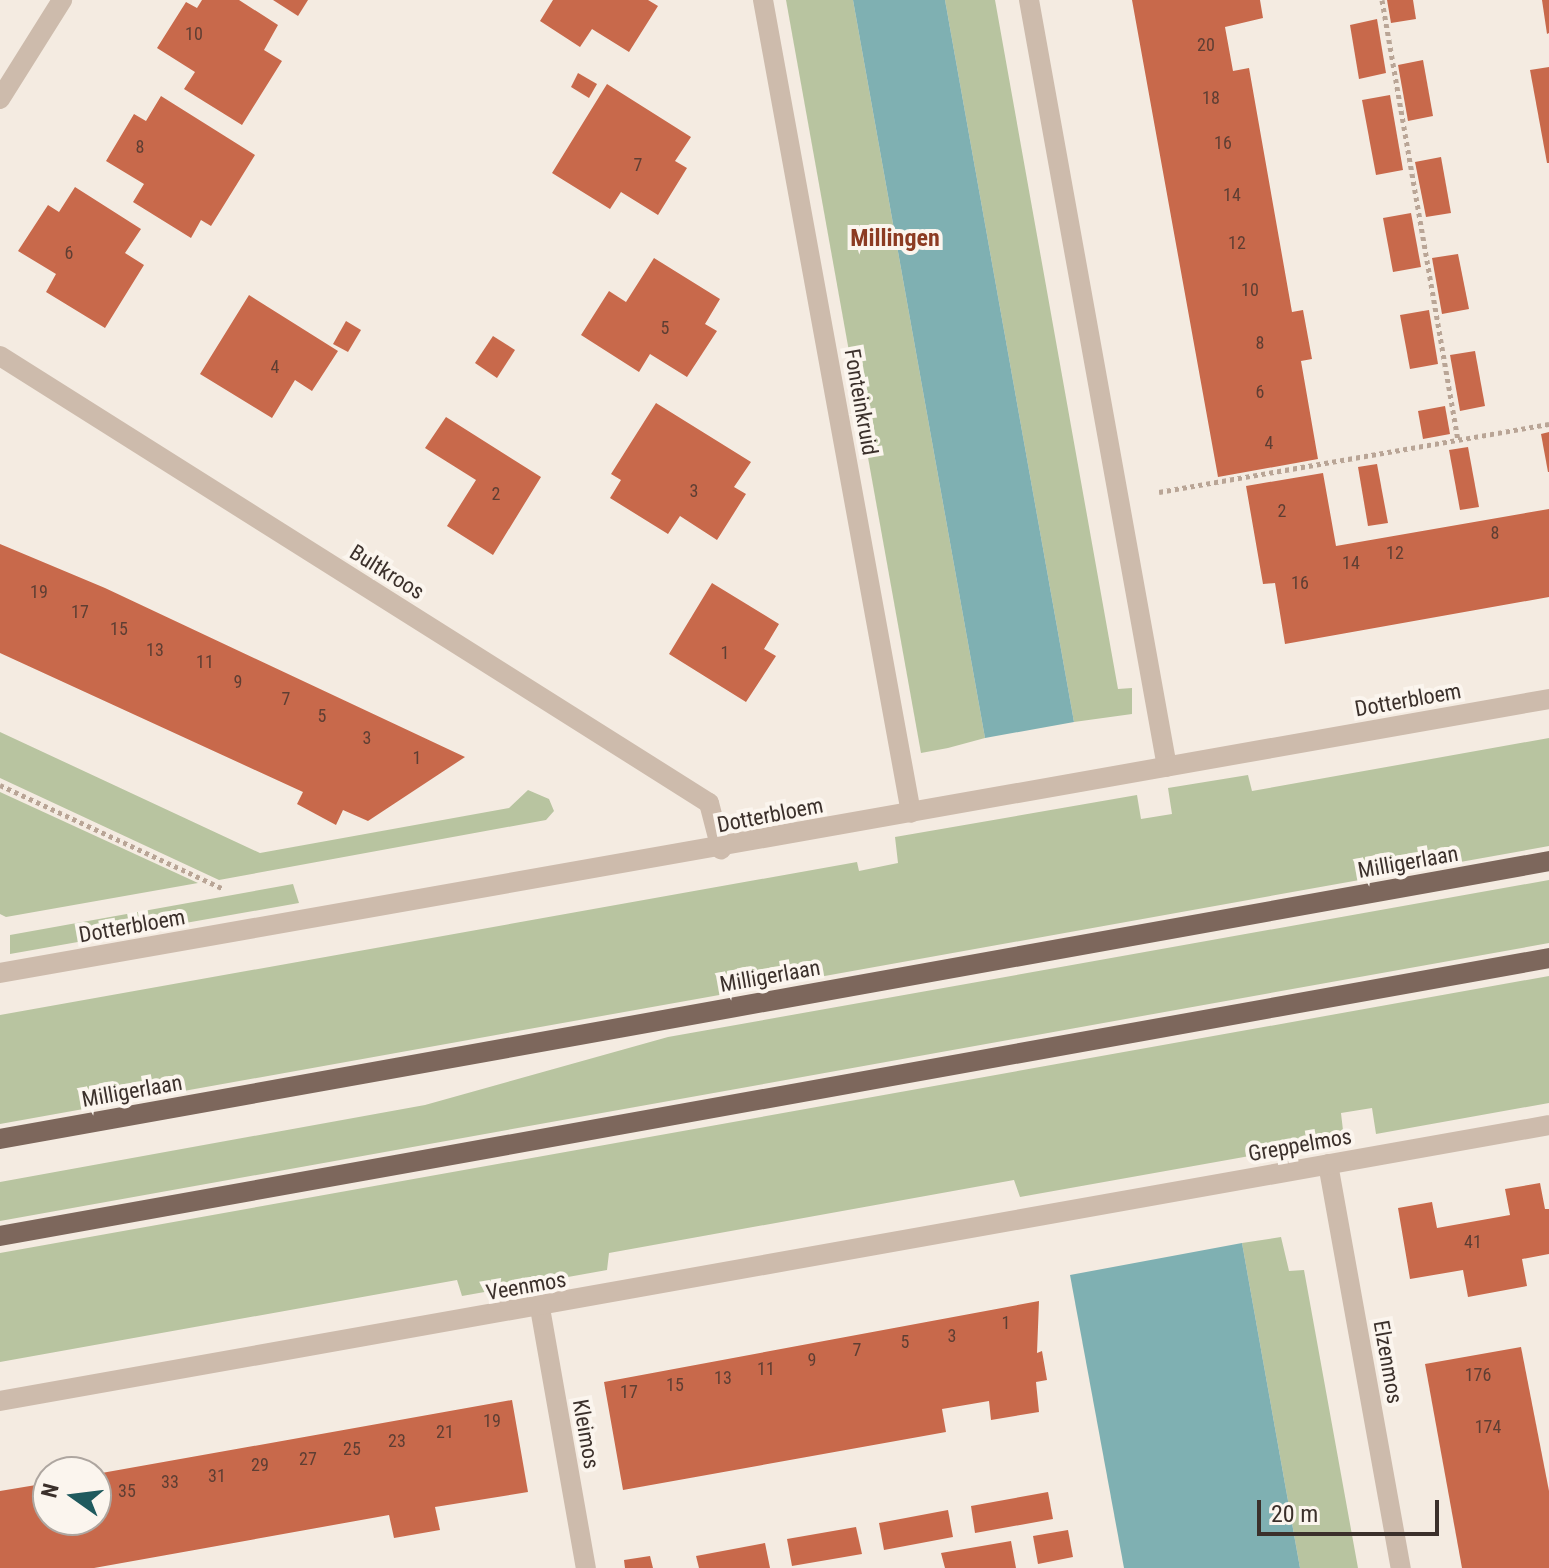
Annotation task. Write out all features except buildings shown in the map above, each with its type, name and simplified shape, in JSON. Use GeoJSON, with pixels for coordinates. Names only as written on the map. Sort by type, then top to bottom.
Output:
{"type":"FeatureCollection","features":[{"type":"Feature","properties":{"kind":"main road","name":"Milligerlaan"},"geometry":{"type":"LineString","coordinates":[[0,1139],[1549,861]]}},
{"type":"Feature","properties":{"kind":"main road"},"geometry":{"type":"LineString","coordinates":[[0,1236],[1549,958]]}},
{"type":"Feature","properties":{"kind":"street"},"geometry":{"type":"LineString","coordinates":[[0,99],[62,0]]}},
{"type":"Feature","properties":{"kind":"street","name":"Fonteinkruid"},"geometry":{"type":"LineString","coordinates":[[763,0],[911,813]]}},
{"type":"Feature","properties":{"kind":"street"},"geometry":{"type":"LineString","coordinates":[[1029,0],[1167,767]]}},
{"type":"Feature","properties":{"kind":"street","name":"Bultkroos"},"geometry":{"type":"LineString","coordinates":[[0,356],[709,803],[721,849]]}},
{"type":"Feature","properties":{"kind":"street","name":"Dotterbloem"},"geometry":{"type":"LineString","coordinates":[[0,973],[721,849],[1549,699]]}},
{"type":"Feature","properties":{"kind":"street","name":"Greppelmos"},"geometry":{"type":"LineString","coordinates":[[1059,1211],[1549,1125]]}},
{"type":"Feature","properties":{"kind":"street","name":"Elzenmos"},"geometry":{"type":"LineString","coordinates":[[1328,1164],[1401,1568]]}},
{"type":"Feature","properties":{"kind":"street","name":"Veenmos"},"geometry":{"type":"LineString","coordinates":[[0,1401],[540,1308],[1059,1211]]}},
{"type":"Feature","properties":{"kind":"street","name":"Kleimos"},"geometry":{"type":"LineString","coordinates":[[540,1308],[586,1568]]}},
{"type":"Feature","properties":{"kind":"path"},"geometry":{"type":"LineString","coordinates":[[1382,0],[1458,440]]}},
{"type":"Feature","properties":{"kind":"path"},"geometry":{"type":"LineString","coordinates":[[1119,499],[1549,424]]}},
{"type":"Feature","properties":{"kind":"path"},"geometry":{"type":"LineString","coordinates":[[0,785],[222,888]]}},
{"type":"Feature","properties":{"kind":"green space"},"geometry":{"type":"Polygon","coordinates":[[[786,0],[853,0],[985,738],[948,748],[921,753],[786,0]]]}},
{"type":"Feature","properties":{"kind":"green space"},"geometry":{"type":"Polygon","coordinates":[[[945,0],[995,0],[1118,689],[1132,688],[1132,714],[1074,722],[945,0]]]}},
{"type":"Feature","properties":{"kind":"green space"},"geometry":{"type":"Polygon","coordinates":[[[0,732],[260,853],[509,808],[528,790],[549,799],[554,811],[546,820],[219,880],[0,778],[0,732]]]}},
{"type":"Feature","properties":{"kind":"green space"},"geometry":{"type":"Polygon","coordinates":[[[1549,738],[1549,846],[0,1124],[0,1015],[857,862],[859,871],[898,863],[895,837],[1137,795],[1141,819],[1172,814],[1168,788],[1248,775],[1252,791],[1549,738]]]}},
{"type":"Feature","properties":{"kind":"green space"},"geometry":{"type":"Polygon","coordinates":[[[0,792],[198,883],[6,917],[0,914],[0,792]]]}},
{"type":"Feature","properties":{"kind":"green space"},"geometry":{"type":"Polygon","coordinates":[[[1549,880],[1549,943],[0,1221],[0,1182],[425,1105],[668,1037],[1549,880]]]}},
{"type":"Feature","properties":{"kind":"green space"},"geometry":{"type":"Polygon","coordinates":[[[293,884],[299,903],[10,954],[10,935],[293,884]]]}},
{"type":"Feature","properties":{"kind":"green space"},"geometry":{"type":"Polygon","coordinates":[[[1549,976],[1549,1103],[1376,1134],[1372,1108],[1341,1113],[1344,1139],[1020,1197],[1014,1180],[609,1253],[607,1270],[462,1296],[457,1280],[0,1362],[0,1253],[1549,976]]]}},
{"type":"Feature","properties":{"kind":"green space"},"geometry":{"type":"Polygon","coordinates":[[[1281,1237],[1289,1271],[1304,1270],[1358,1568],[1300,1568],[1242,1243],[1281,1237]]]}},
{"type":"Feature","properties":{"kind":"water"},"geometry":{"type":"Polygon","coordinates":[[[853,0],[945,0],[1074,722],[985,738],[853,0]]]}},
{"type":"Feature","properties":{"kind":"water"},"geometry":{"type":"Polygon","coordinates":[[[1242,1243],[1300,1568],[1124,1568],[1070,1275],[1242,1243]]]}},
{"type":"Feature","properties":{"kind":"district","name":"Millingen"},"geometry":{"type":"Point","coordinates":[895,239]}}]}
